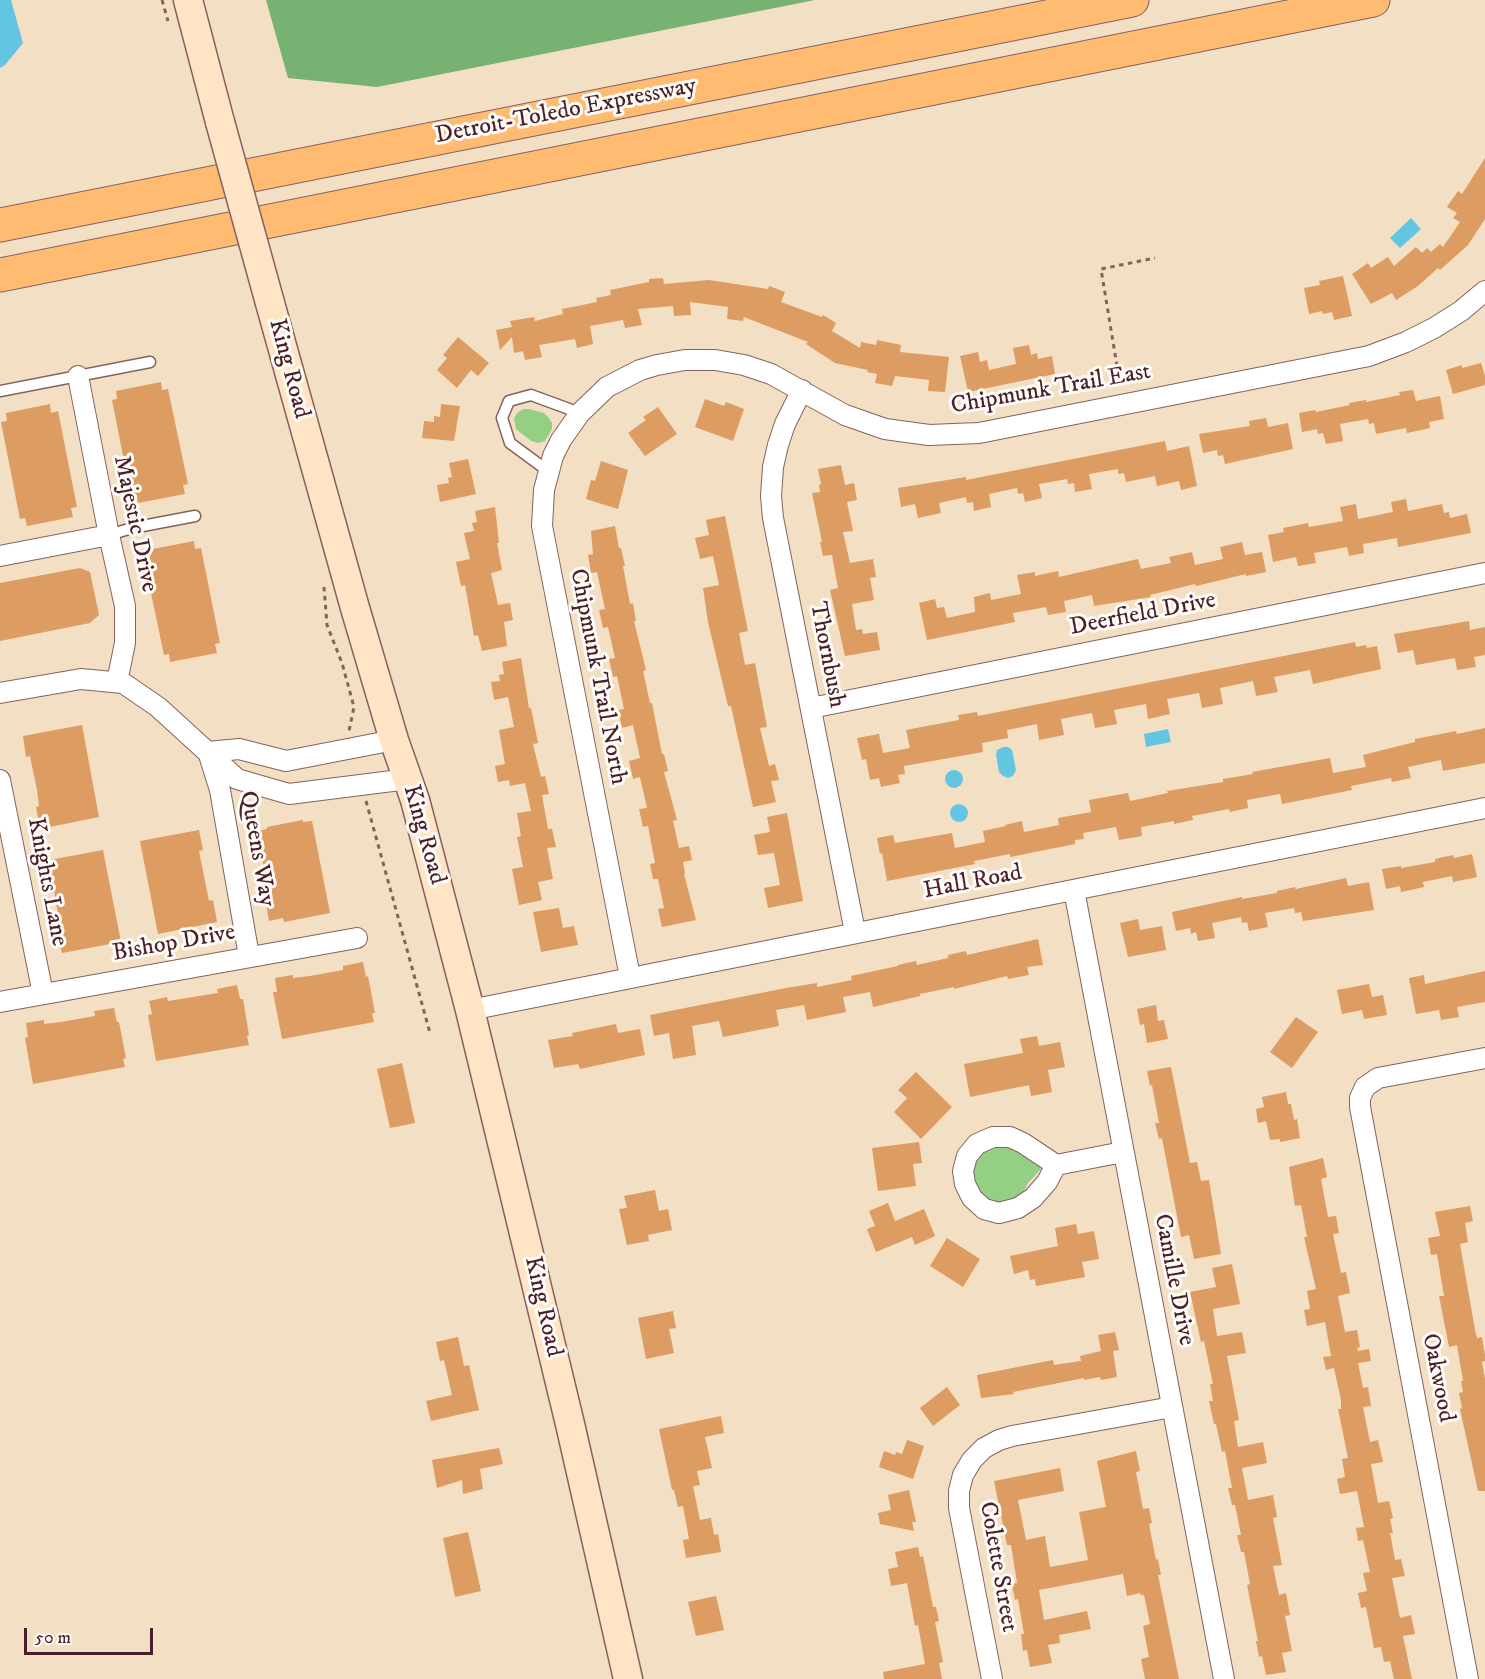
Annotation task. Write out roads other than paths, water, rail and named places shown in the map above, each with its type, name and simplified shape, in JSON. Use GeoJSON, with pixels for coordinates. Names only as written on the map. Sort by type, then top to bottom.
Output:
{"type":"FeatureCollection","features":[{"type":"Feature","properties":{"kind":"highway","name":"Detroit-Toledo Expressway"},"geometry":{"type":"LineString","coordinates":[[0,225],[1132,0]]}},
{"type":"Feature","properties":{"kind":"highway"},"geometry":{"type":"LineString","coordinates":[[0,275],[1373,0]]}},
{"type":"Feature","properties":{"kind":"main road","name":"King Road"},"geometry":{"type":"LineString","coordinates":[[188,0],[355,608],[394,740],[408,779],[470,1010],[570,1424],[628,1679]]}},
{"type":"Feature","properties":{"kind":"street","name":"Chipmunk Trail East"},"geometry":{"type":"LineString","coordinates":[[587,406],[607,387],[640,370],[686,360],[715,360],[744,364],[771,374],[845,415],[885,429],[929,435],[979,433],[1369,356],[1434,328],[1461,311],[1485,291]]}},
{"type":"Feature","properties":{"kind":"street","name":"Majestic Drive"},"geometry":{"type":"LineString","coordinates":[[78,376],[125,606],[125,643],[117,682]]}},
{"type":"Feature","properties":{"kind":"street","name":"Thornbush"},"geometry":{"type":"LineString","coordinates":[[802,390],[785,424],[778,445],[773,468],[771,496],[773,519],[855,932]]}},
{"type":"Feature","properties":{"kind":"street","name":"Chipmunk Trail North"},"geometry":{"type":"LineString","coordinates":[[587,406],[561,440],[548,471],[542,508],[544,543],[630,977]]}},
{"type":"Feature","properties":{"kind":"street"},"geometry":{"type":"LineString","coordinates":[[0,556],[109,535]]}},
{"type":"Feature","properties":{"kind":"street","name":"Deerfield Drive"},"geometry":{"type":"LineString","coordinates":[[811,708],[1485,573]]}},
{"type":"Feature","properties":{"kind":"street"},"geometry":{"type":"LineString","coordinates":[[0,693],[81,679],[123,683],[158,707],[237,779],[289,794],[408,779]]}},
{"type":"Feature","properties":{"kind":"street"},"geometry":{"type":"LineString","coordinates":[[208,752],[239,749],[286,761],[394,740]]}},
{"type":"Feature","properties":{"kind":"street","name":"Queens Way"},"geometry":{"type":"LineString","coordinates":[[208,752],[220,790],[249,956]]}},
{"type":"Feature","properties":{"kind":"street","name":"Knights Lane"},"geometry":{"type":"LineString","coordinates":[[0,780],[43,994]]}},
{"type":"Feature","properties":{"kind":"street","name":"Hall Road"},"geometry":{"type":"LineString","coordinates":[[470,1010],[1485,808]]}},
{"type":"Feature","properties":{"kind":"street","name":"Camille Drive"},"geometry":{"type":"LineString","coordinates":[[1074,890],[1224,1679]]}},
{"type":"Feature","properties":{"kind":"street","name":"Bishop Drive"},"geometry":{"type":"LineString","coordinates":[[0,1002],[357,938]]}},
{"type":"Feature","properties":{"kind":"street","name":"Oakwood"},"geometry":{"type":"LineString","coordinates":[[1468,1679],[1360,1098],[1365,1087],[1378,1078],[1485,1058]]}},
{"type":"Feature","properties":{"kind":"street"},"geometry":{"type":"LineString","coordinates":[[1056,1166],[1047,1182],[1033,1198],[1018,1208],[999,1213],[984,1209],[972,1198],[965,1184],[963,1172],[968,1156],[977,1144],[993,1137],[1010,1137],[1017,1140],[1056,1166],[1123,1152]]}},
{"type":"Feature","properties":{"kind":"street","name":"Colette Street"},"geometry":{"type":"LineString","coordinates":[[992,1679],[959,1508],[963,1475],[972,1460],[984,1448],[1012,1436],[1172,1407]]}},
{"type":"Feature","properties":{"kind":"lane"},"geometry":{"type":"LineString","coordinates":[[0,391],[150,362]]}},
{"type":"Feature","properties":{"kind":"lane"},"geometry":{"type":"LineString","coordinates":[[548,471],[510,442],[502,418],[509,401],[531,395],[587,406]]}},
{"type":"Feature","properties":{"kind":"lane"},"geometry":{"type":"LineString","coordinates":[[109,535],[132,528],[195,516]]}},
{"type":"Feature","properties":{"kind":"water"},"geometry":{"type":"Polygon","coordinates":[[[0,0],[11,0],[23,43],[0,68],[0,0]]]}},
{"type":"Feature","properties":{"kind":"water"},"geometry":{"type":"Polygon","coordinates":[[[1411,218],[1421,229],[1400,248],[1390,238],[1411,218]]]}},
{"type":"Feature","properties":{"kind":"water"},"geometry":{"type":"Polygon","coordinates":[[[1168,729],[1171,742],[1146,747],[1144,734],[1168,729]]]}},
{"type":"Feature","properties":{"kind":"water"},"geometry":{"type":"Polygon","coordinates":[[[1003,747],[1012,750],[1016,770],[1013,776],[1008,778],[999,772],[996,755],[997,750],[1003,747]]]}},
{"type":"Feature","properties":{"kind":"water"},"geometry":{"type":"Polygon","coordinates":[[[950,770],[958,770],[963,775],[961,786],[950,788],[945,783],[945,775],[950,770]]]}},
{"type":"Feature","properties":{"kind":"water"},"geometry":{"type":"Polygon","coordinates":[[[955,804],[963,804],[968,809],[966,820],[955,822],[950,817],[950,809],[955,804]]]}}]}
